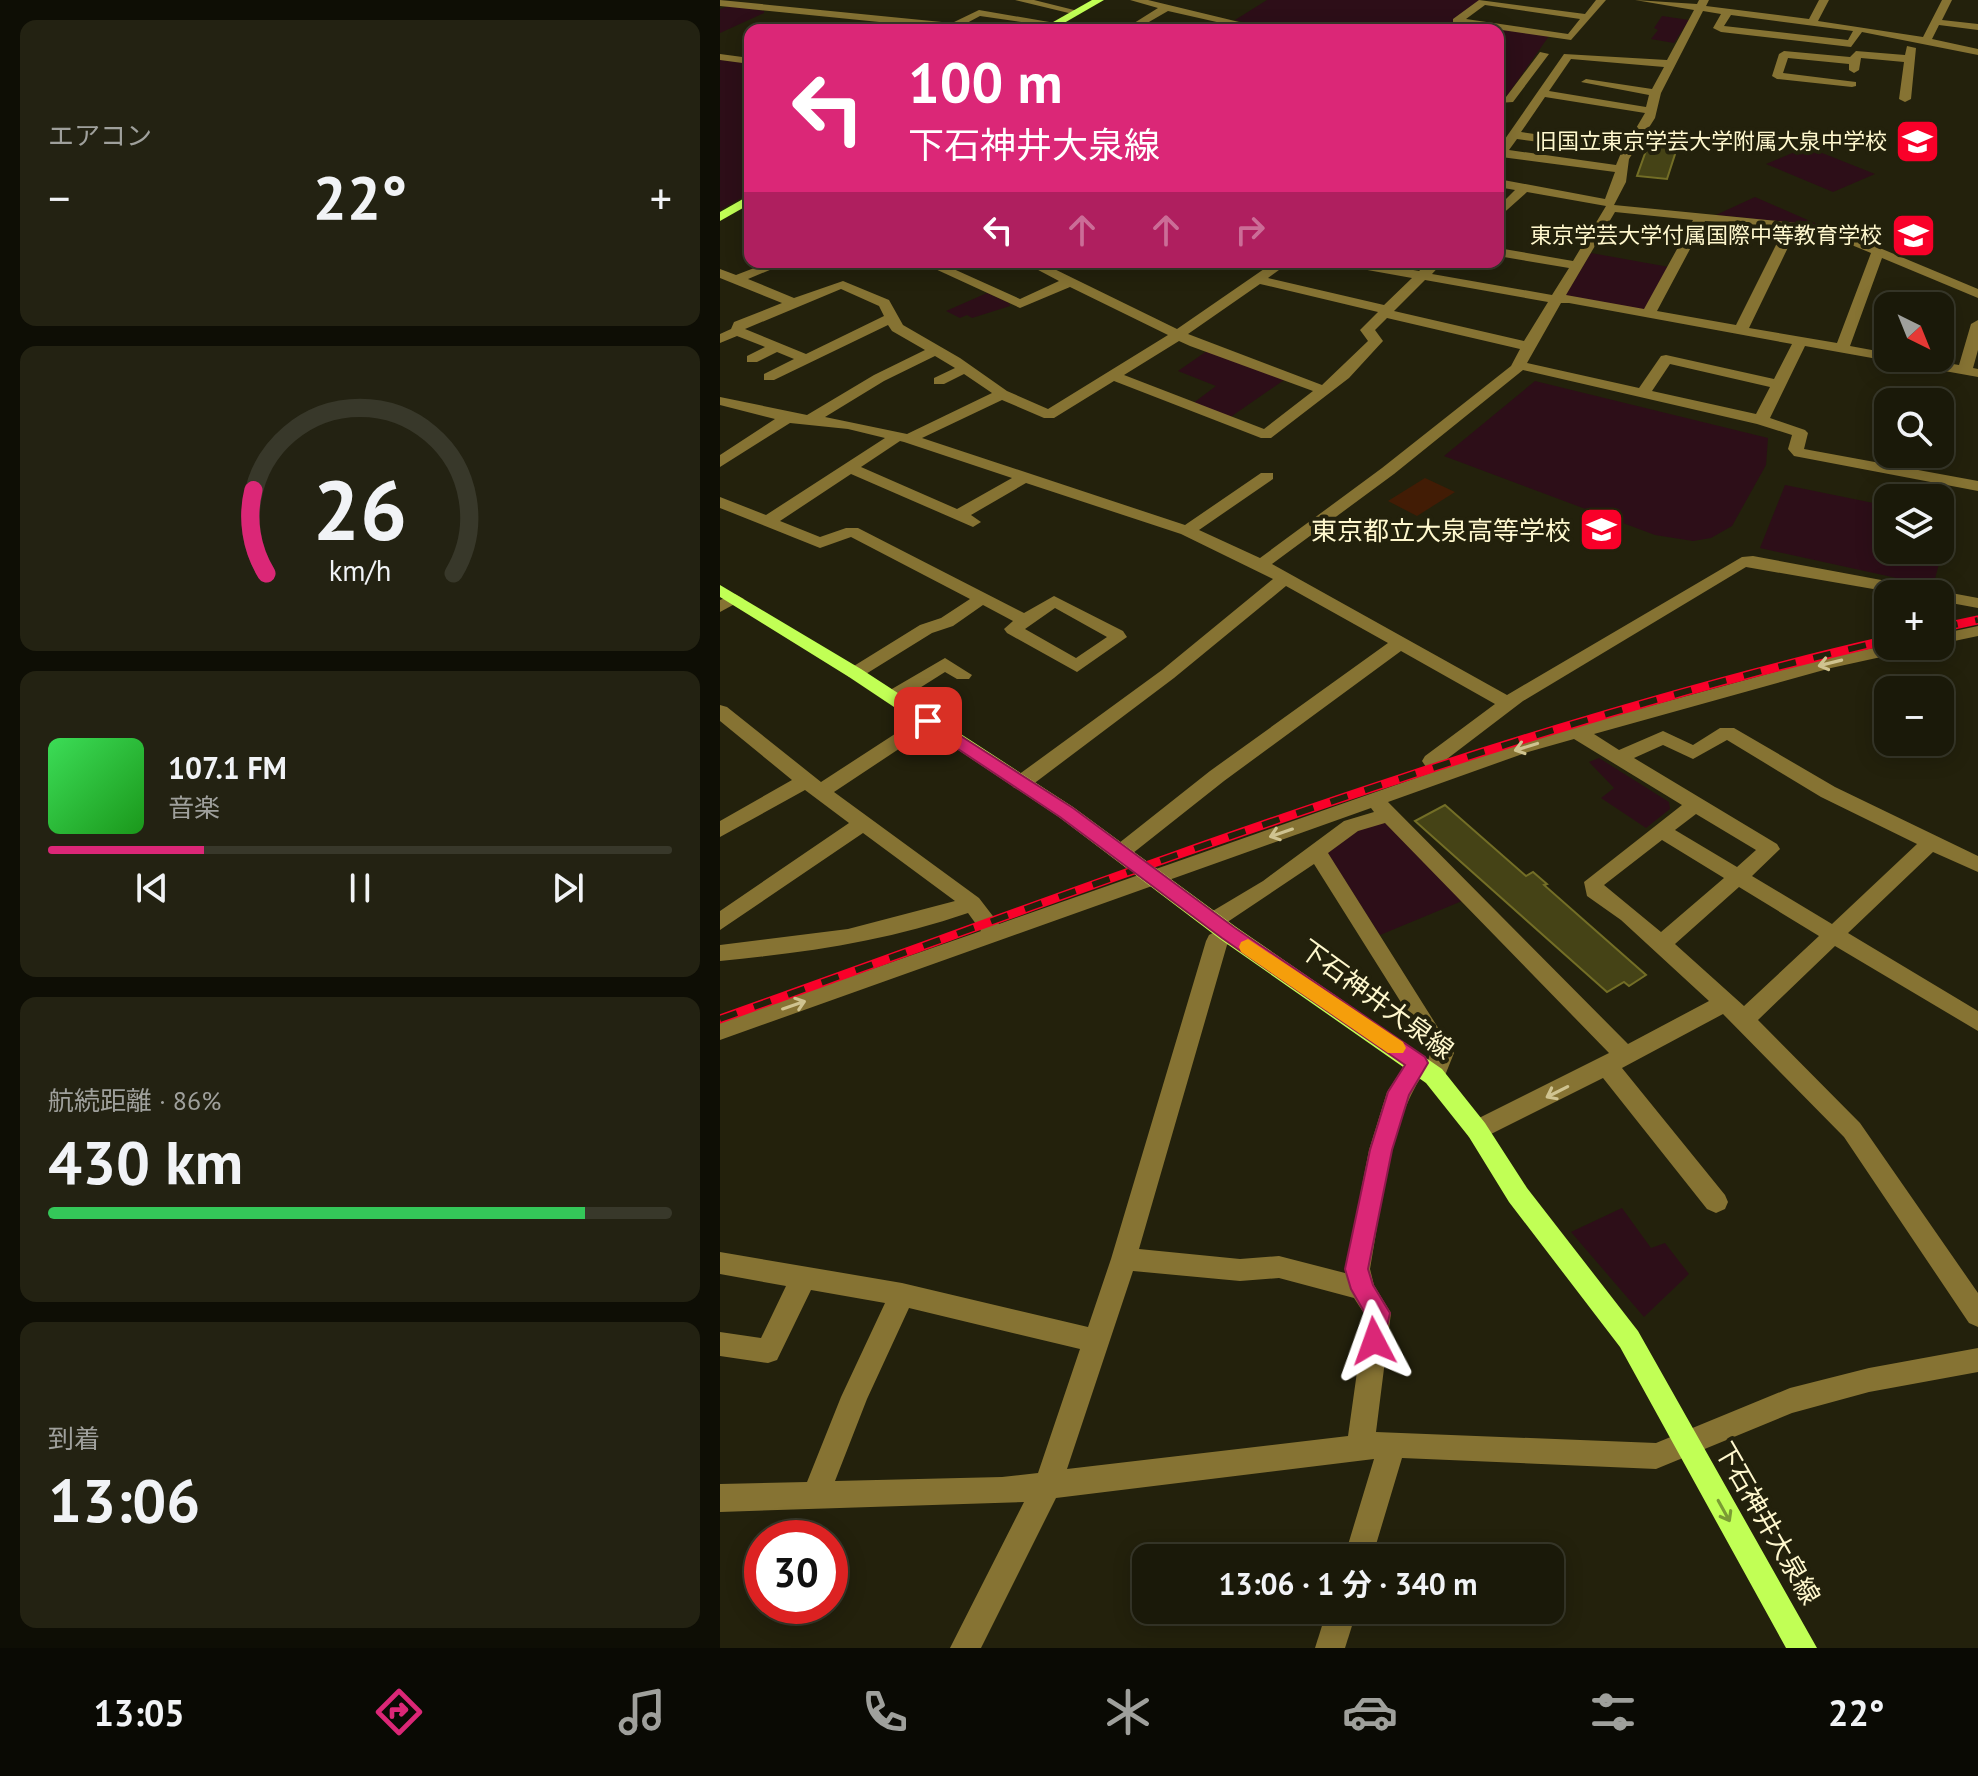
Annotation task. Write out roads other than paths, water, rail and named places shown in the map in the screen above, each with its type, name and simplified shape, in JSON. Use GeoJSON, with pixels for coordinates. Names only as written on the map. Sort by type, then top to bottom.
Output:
{"type":"FeatureCollection","features":[{"type":"Feature","properties":{"kind":"main road"},"geometry":{"type":"LineString","coordinates":[[1059,24],[1099,0]]}},
{"type":"Feature","properties":{"kind":"main road"},"geometry":{"type":"LineString","coordinates":[[720,217],[744,203]]}},
{"type":"Feature","properties":{"kind":"main road","name":"下石神井大泉線"},"geometry":{"type":"LineString","coordinates":[[725,599],[855,673],[1021,783],[1426,1069],[1477,1130],[1518,1195],[1629,1339],[1802,1648]]}},
{"type":"Feature","properties":{"kind":"street"},"geometry":{"type":"LineString","coordinates":[[1020,0],[1077,12]]}},
{"type":"Feature","properties":{"kind":"street"},"geometry":{"type":"LineString","coordinates":[[1135,0],[1242,24]]}},
{"type":"Feature","properties":{"kind":"street"},"geometry":{"type":"LineString","coordinates":[[1504,28],[1570,37],[1601,0]]}},
{"type":"Feature","properties":{"kind":"street"},"geometry":{"type":"LineString","coordinates":[[1640,0],[1701,4],[1728,11],[1921,38],[1978,52]]}},
{"type":"Feature","properties":{"kind":"street"},"geometry":{"type":"LineString","coordinates":[[1812,23],[1824,0]]}},
{"type":"Feature","properties":{"kind":"street"},"geometry":{"type":"LineString","coordinates":[[1905,99],[1908,59],[1921,38],[1937,22],[1947,0]]}},
{"type":"Feature","properties":{"kind":"street"},"geometry":{"type":"LineString","coordinates":[[1478,24],[1457,21],[1483,2],[1586,17]]}},
{"type":"Feature","properties":{"kind":"street"},"geometry":{"type":"LineString","coordinates":[[720,3],[943,24]]}},
{"type":"Feature","properties":{"kind":"street"},"geometry":{"type":"LineString","coordinates":[[1261,565],[1388,471],[1519,365],[1526,346],[1579,266],[1610,206],[1620,182],[1623,159],[1652,111],[1655,93],[1701,4]]}},
{"type":"Feature","properties":{"kind":"street"},"geometry":{"type":"LineString","coordinates":[[824,15],[844,5]]}},
{"type":"Feature","properties":{"kind":"street"},"geometry":{"type":"LineString","coordinates":[[1138,24],[1167,7]]}},
{"type":"Feature","properties":{"kind":"street"},"geometry":{"type":"LineString","coordinates":[[1728,11],[1718,28],[1851,44],[1859,29]]}},
{"type":"Feature","properties":{"kind":"street"},"geometry":{"type":"LineString","coordinates":[[958,24],[978,13],[1033,24]]}},
{"type":"Feature","properties":{"kind":"street"},"geometry":{"type":"LineString","coordinates":[[1212,24],[1220,19]]}},
{"type":"Feature","properties":{"kind":"street"},"geometry":{"type":"LineString","coordinates":[[1937,22],[1978,27]]}},
{"type":"Feature","properties":{"kind":"street"},"geometry":{"type":"LineString","coordinates":[[1817,57],[1821,41]]}},
{"type":"Feature","properties":{"kind":"street"},"geometry":{"type":"LineString","coordinates":[[1504,100],[1509,100],[1544,54]]}},
{"type":"Feature","properties":{"kind":"street"},"geometry":{"type":"LineString","coordinates":[[1855,61],[1784,54],[1777,76],[1852,86],[1856,54],[1908,59]]}},
{"type":"Feature","properties":{"kind":"street"},"geometry":{"type":"LineString","coordinates":[[1504,149],[1568,56],[1671,64]]}},
{"type":"Feature","properties":{"kind":"street"},"geometry":{"type":"LineString","coordinates":[[720,57],[744,60]]}},
{"type":"Feature","properties":{"kind":"street"},"geometry":{"type":"LineString","coordinates":[[1562,64],[1664,77]]}},
{"type":"Feature","properties":{"kind":"street"},"geometry":{"type":"LineString","coordinates":[[1586,82],[1655,93]]}},
{"type":"Feature","properties":{"kind":"street"},"geometry":{"type":"LineString","coordinates":[[1542,93],[1652,111]]}},
{"type":"Feature","properties":{"kind":"street"},"geometry":{"type":"LineString","coordinates":[[1514,135],[1628,151]]}},
{"type":"Feature","properties":{"kind":"street"},"geometry":{"type":"LineString","coordinates":[[1504,153],[1622,169]]}},
{"type":"Feature","properties":{"kind":"street"},"geometry":{"type":"LineString","coordinates":[[1504,184],[1610,206],[1700,219],[1827,230],[1978,294]]}},
{"type":"Feature","properties":{"kind":"street"},"geometry":{"type":"LineString","coordinates":[[1504,208],[1523,189]]}},
{"type":"Feature","properties":{"kind":"street"},"geometry":{"type":"LineString","coordinates":[[1648,314],[1700,219]]}},
{"type":"Feature","properties":{"kind":"street"},"geometry":{"type":"LineString","coordinates":[[1741,330],[1792,226]]}},
{"type":"Feature","properties":{"kind":"street"},"geometry":{"type":"LineString","coordinates":[[1842,349],[1880,252]]}},
{"type":"Feature","properties":{"kind":"street"},"geometry":{"type":"LineString","coordinates":[[1504,253],[1579,266]]}},
{"type":"Feature","properties":{"kind":"street"},"geometry":{"type":"LineString","coordinates":[[734,280],[766,268]]}},
{"type":"Feature","properties":{"kind":"street"},"geometry":{"type":"LineString","coordinates":[[940,268],[1020,304],[1069,282]]}},
{"type":"Feature","properties":{"kind":"street"},"geometry":{"type":"LineString","coordinates":[[1042,268],[1178,335],[1323,390]]}},
{"type":"Feature","properties":{"kind":"street"},"geometry":{"type":"LineString","coordinates":[[720,339],[737,331],[739,325],[792,302],[843,285],[884,303],[897,328],[966,368],[1002,394],[1049,415],[1178,335],[1275,268]]}},
{"type":"Feature","properties":{"kind":"street"},"geometry":{"type":"LineString","coordinates":[[1373,268],[1874,355]]}},
{"type":"Feature","properties":{"kind":"street"},"geometry":{"type":"LineString","coordinates":[[1115,376],[1263,435],[1344,375],[1375,343],[1367,332],[1430,268]]}},
{"type":"Feature","properties":{"kind":"street"},"geometry":{"type":"LineString","coordinates":[[720,273],[792,302]]}},
{"type":"Feature","properties":{"kind":"street"},"geometry":{"type":"LineString","coordinates":[[1258,280],[1526,346]]}},
{"type":"Feature","properties":{"kind":"street"},"geometry":{"type":"LineString","coordinates":[[769,377],[892,318]]}},
{"type":"Feature","properties":{"kind":"street"},"geometry":{"type":"LineString","coordinates":[[1971,372],[1978,324]]}},
{"type":"Feature","properties":{"kind":"street"},"geometry":{"type":"LineString","coordinates":[[737,331],[806,359]]}},
{"type":"Feature","properties":{"kind":"street"},"geometry":{"type":"LineString","coordinates":[[1761,420],[1800,341]]}},
{"type":"Feature","properties":{"kind":"street"},"geometry":{"type":"LineString","coordinates":[[752,359],[776,347]]}},
{"type":"Feature","properties":{"kind":"street"},"geometry":{"type":"LineString","coordinates":[[808,421],[879,378],[936,350]]}},
{"type":"Feature","properties":{"kind":"street"},"geometry":{"type":"LineString","coordinates":[[1643,393],[1666,359],[1778,384]]}},
{"type":"Feature","properties":{"kind":"street"},"geometry":{"type":"LineString","coordinates":[[1519,365],[1761,420],[1800,433],[1796,449],[1799,453],[1978,486]]}},
{"type":"Feature","properties":{"kind":"street"},"geometry":{"type":"LineString","coordinates":[[939,381],[966,368]]}},
{"type":"Feature","properties":{"kind":"street"},"geometry":{"type":"LineString","coordinates":[[768,521],[904,437],[1002,394]]}},
{"type":"Feature","properties":{"kind":"street"},"geometry":{"type":"LineString","coordinates":[[720,401],[787,418],[848,424],[904,437],[1187,531],[1261,565],[1508,703]]}},
{"type":"Feature","properties":{"kind":"street"},"geometry":{"type":"LineString","coordinates":[[720,462],[787,418]]}},
{"type":"Feature","properties":{"kind":"street"},"geometry":{"type":"LineString","coordinates":[[850,468],[966,518],[1025,477]]}},
{"type":"Feature","properties":{"kind":"street"},"geometry":{"type":"LineString","coordinates":[[1187,531],[1267,476]]}},
{"type":"Feature","properties":{"kind":"street"},"geometry":{"type":"LineString","coordinates":[[720,502],[820,543],[852,531],[1024,620]]}},
{"type":"Feature","properties":{"kind":"street"},"geometry":{"type":"LineString","coordinates":[[1443,777],[1432,761],[1508,703],[1742,562],[1753,561],[1874,584]]}},
{"type":"Feature","properties":{"kind":"street"},"geometry":{"type":"LineString","coordinates":[[1021,783],[1168,674],[1285,578]]}},
{"type":"Feature","properties":{"kind":"street"},"geometry":{"type":"LineString","coordinates":[[855,673],[926,629],[947,622],[982,598]]}},
{"type":"Feature","properties":{"kind":"street"},"geometry":{"type":"LineString","coordinates":[[1954,599],[1978,603]]}},
{"type":"Feature","properties":{"kind":"street"},"geometry":{"type":"LineString","coordinates":[[1054,601],[1118,637],[1077,666],[1014,631],[1013,628],[1024,620],[1054,601]]}},
{"type":"Feature","properties":{"kind":"street"},"geometry":{"type":"LineString","coordinates":[[1954,636],[1978,631]]}},
{"type":"Feature","properties":{"kind":"street"},"geometry":{"type":"LineString","coordinates":[[1121,852],[1260,743],[1400,643]]}},
{"type":"Feature","properties":{"kind":"street"},"geometry":{"type":"LineString","coordinates":[[965,1648],[1047,1487],[1124,1259],[1221,927],[1351,826],[1443,777],[1576,732],[1874,653]]}},
{"type":"Feature","properties":{"kind":"street"},"geometry":{"type":"LineString","coordinates":[[892,697],[945,664],[963,675]]}},
{"type":"Feature","properties":{"kind":"street"},"geometry":{"type":"LineString","coordinates":[[720,711],[813,786],[972,903],[995,934]]}},
{"type":"Feature","properties":{"kind":"street"},"geometry":{"type":"LineString","coordinates":[[720,830],[813,786],[928,721]]}},
{"type":"Feature","properties":{"kind":"street"},"geometry":{"type":"LineString","coordinates":[[1576,732],[1693,806],[1770,849],[1661,944]]}},
{"type":"Feature","properties":{"kind":"street"},"geometry":{"type":"LineString","coordinates":[[1618,758],[1663,737],[1693,753],[1727,732],[1837,797],[1978,865]]}},
{"type":"Feature","properties":{"kind":"street"},"geometry":{"type":"LineString","coordinates":[[1693,806],[1592,887],[1661,944],[1744,1020],[1852,1130],[1978,1315]]}},
{"type":"Feature","properties":{"kind":"street"},"geometry":{"type":"LineString","coordinates":[[720,1031],[1155,877],[1381,808]]}},
{"type":"Feature","properties":{"kind":"street"},"geometry":{"type":"LineString","coordinates":[[1381,808],[1617,1061],[1716,1202]]}},
{"type":"Feature","properties":{"kind":"street"},"geometry":{"type":"LineString","coordinates":[[720,922],[863,823]]}},
{"type":"Feature","properties":{"kind":"street"},"geometry":{"type":"LineString","coordinates":[[1662,831],[1978,1022]]}},
{"type":"Feature","properties":{"kind":"street"},"geometry":{"type":"LineString","coordinates":[[1744,1020],[1931,842]]}},
{"type":"Feature","properties":{"kind":"street"},"geometry":{"type":"LineString","coordinates":[[1317,852],[1443,1053],[1399,1092],[1381,1150],[1357,1269],[1362,1289],[1378,1313],[1360,1446]]}},
{"type":"Feature","properties":{"kind":"street"},"geometry":{"type":"LineString","coordinates":[[720,953],[799,945],[891,929],[972,903]]}},
{"type":"Feature","properties":{"kind":"street"},"geometry":{"type":"LineString","coordinates":[[1477,1130],[1617,1061],[1724,1003]]}},
{"type":"Feature","properties":{"kind":"street"},"geometry":{"type":"LineString","coordinates":[[1124,1259],[1240,1270],[1279,1267],[1362,1289]]}},
{"type":"Feature","properties":{"kind":"street"},"geometry":{"type":"LineString","coordinates":[[720,1263],[902,1295],[1095,1341]]}},
{"type":"Feature","properties":{"kind":"street"},"geometry":{"type":"LineString","coordinates":[[720,1344],[768,1351],[798,1293],[801,1277]]}},
{"type":"Feature","properties":{"kind":"street"},"geometry":{"type":"LineString","coordinates":[[815,1497],[854,1397],[902,1295]]}},
{"type":"Feature","properties":{"kind":"street"},"geometry":{"type":"LineString","coordinates":[[720,1498],[1047,1487],[1388,1444],[1656,1456],[1805,1397],[1869,1380],[1978,1360]]}},
{"type":"Feature","properties":{"kind":"street"},"geometry":{"type":"LineString","coordinates":[[1362,1544],[1388,1460],[1388,1444]]}},
{"type":"Feature","properties":{"kind":"street"},"geometry":{"type":"LineString","coordinates":[[1330,1648],[1338,1624]]}},
{"type":"Feature","properties":{"kind":"railway"},"geometry":{"type":"LineString","coordinates":[[1954,625],[1978,620]]}},
{"type":"Feature","properties":{"kind":"railway"},"geometry":{"type":"LineString","coordinates":[[720,1019],[1154,863],[1444,764],[1739,677],[1874,643]]}},
{"type":"Feature","properties":{"kind":"place","name":"旧国立東京学芸大学附属大泉中学校"},"geometry":{"type":"Point","coordinates":[1918,141]}},
{"type":"Feature","properties":{"kind":"place","name":"東京学芸大学付属国際中等教育学校"},"geometry":{"type":"Point","coordinates":[1913,235]}},
{"type":"Feature","properties":{"kind":"place","name":"東京都立大泉高等学校"},"geometry":{"type":"Point","coordinates":[1602,530]}}]}
